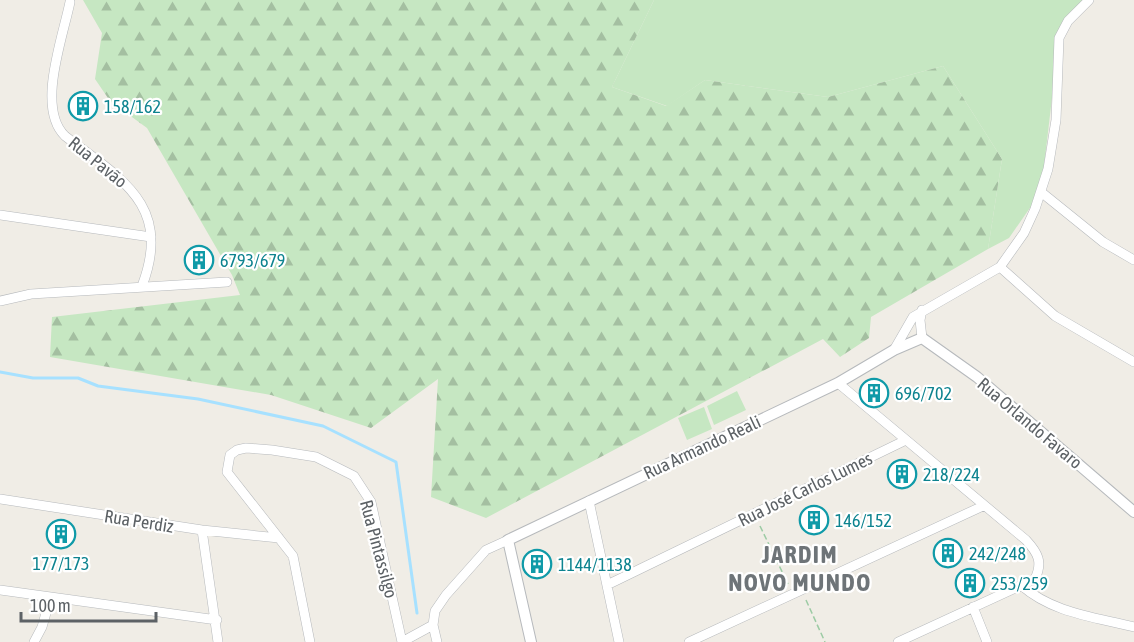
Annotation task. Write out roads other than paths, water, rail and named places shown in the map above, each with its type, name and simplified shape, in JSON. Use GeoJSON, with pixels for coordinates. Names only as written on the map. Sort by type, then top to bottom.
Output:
{"type":"FeatureCollection","features":[{"type":"Feature","properties":{"kind":"street"},"geometry":{"type":"LineString","coordinates":[[894,350],[913,317],[1000,267],[1024,233],[1048,169],[1056,120],[1059,38],[1068,21],[1089,0]]}},
{"type":"Feature","properties":{"kind":"street","name":"Rua Pavão"},"geometry":{"type":"LineString","coordinates":[[70,2],[52,87],[53,119],[57,129],[119,177],[137,195],[147,217],[151,237],[150,258],[142,286]]}},
{"type":"Feature","properties":{"kind":"street"},"geometry":{"type":"LineString","coordinates":[[1041,192],[1103,242],[1134,260]]}},
{"type":"Feature","properties":{"kind":"street"},"geometry":{"type":"LineString","coordinates":[[0,215],[151,237]]}},
{"type":"Feature","properties":{"kind":"street"},"geometry":{"type":"LineString","coordinates":[[1000,267],[1055,316],[1134,362]]}},
{"type":"Feature","properties":{"kind":"street"},"geometry":{"type":"LineString","coordinates":[[0,301],[31,294],[227,282]]}},
{"type":"Feature","properties":{"kind":"street"},"geometry":{"type":"LineString","coordinates":[[922,310],[920,320],[922,338]]}},
{"type":"Feature","properties":{"kind":"street","name":"Rua Armando Reali"},"geometry":{"type":"LineString","coordinates":[[508,540],[838,383],[894,350],[922,338]]}},
{"type":"Feature","properties":{"kind":"street","name":"Rua Orlando Favaro"},"geometry":{"type":"LineString","coordinates":[[922,338],[977,377],[1134,512]]}},
{"type":"Feature","properties":{"kind":"street"},"geometry":{"type":"LineString","coordinates":[[838,383],[1037,552],[1040,569],[1035,579],[898,642]]}},
{"type":"Feature","properties":{"kind":"street","name":"Rua José Carlos Lumes"},"geometry":{"type":"LineString","coordinates":[[607,585],[906,440]]}},
{"type":"Feature","properties":{"kind":"street","name":"Rua Pintassilgo"},"geometry":{"type":"LineString","coordinates":[[279,538],[227,472],[230,455],[237,450],[272,450],[316,457],[354,476],[371,502],[402,642]]}},
{"type":"Feature","properties":{"kind":"street","name":"Rua Perdiz"},"geometry":{"type":"LineString","coordinates":[[0,499],[202,530],[279,538]]}},
{"type":"Feature","properties":{"kind":"street"},"geometry":{"type":"LineString","coordinates":[[589,501],[619,642]]}},
{"type":"Feature","properties":{"kind":"street"},"geometry":{"type":"LineString","coordinates":[[689,642],[983,506]]}},
{"type":"Feature","properties":{"kind":"street"},"geometry":{"type":"LineString","coordinates":[[202,530],[217,620],[218,642]]}},
{"type":"Feature","properties":{"kind":"street"},"geometry":{"type":"LineString","coordinates":[[279,538],[293,556],[310,642]]}},
{"type":"Feature","properties":{"kind":"street"},"geometry":{"type":"LineString","coordinates":[[436,642],[433,625],[435,611],[486,550],[508,540],[531,642]]}},
{"type":"Feature","properties":{"kind":"street"},"geometry":{"type":"LineString","coordinates":[[1021,585],[1036,599],[1059,608],[1134,627]]}},
{"type":"Feature","properties":{"kind":"street"},"geometry":{"type":"LineString","coordinates":[[0,591],[217,620]]}},
{"type":"Feature","properties":{"kind":"street"},"geometry":{"type":"LineString","coordinates":[[34,642],[42,627],[50,599]]}},
{"type":"Feature","properties":{"kind":"street"},"geometry":{"type":"LineString","coordinates":[[973,607],[987,642]]}},
{"type":"Feature","properties":{"kind":"street"},"geometry":{"type":"LineString","coordinates":[[402,642],[433,625]]}},
{"type":"Feature","properties":{"kind":"waterway"},"geometry":{"type":"LineString","coordinates":[[0,372],[33,378],[78,378],[98,386],[198,399],[323,426],[396,462],[417,613]]}},
{"type":"Feature","properties":{"kind":"place","name":"158/162"},"geometry":{"type":"Point","coordinates":[83,106]}},
{"type":"Feature","properties":{"kind":"place","name":"6793/679"},"geometry":{"type":"Point","coordinates":[199,260]}},
{"type":"Feature","properties":{"kind":"place","name":"696/702"},"geometry":{"type":"Point","coordinates":[874,393]}},
{"type":"Feature","properties":{"kind":"place","name":"218/224"},"geometry":{"type":"Point","coordinates":[902,474]}},
{"type":"Feature","properties":{"kind":"place","name":"146/152"},"geometry":{"type":"Point","coordinates":[814,520]}},
{"type":"Feature","properties":{"kind":"place","name":"177/173"},"geometry":{"type":"Point","coordinates":[61,534]}},
{"type":"Feature","properties":{"kind":"place","name":"242/248"},"geometry":{"type":"Point","coordinates":[948,553]}},
{"type":"Feature","properties":{"kind":"place","name":"1144/1138"},"geometry":{"type":"Point","coordinates":[537,564]}},
{"type":"Feature","properties":{"kind":"place","name":"253/259"},"geometry":{"type":"Point","coordinates":[970,583]}},
{"type":"Feature","properties":{"kind":"district","name":"JARDIM NOVO MUNDO"},"geometry":{"type":"Point","coordinates":[800,568]}}]}
